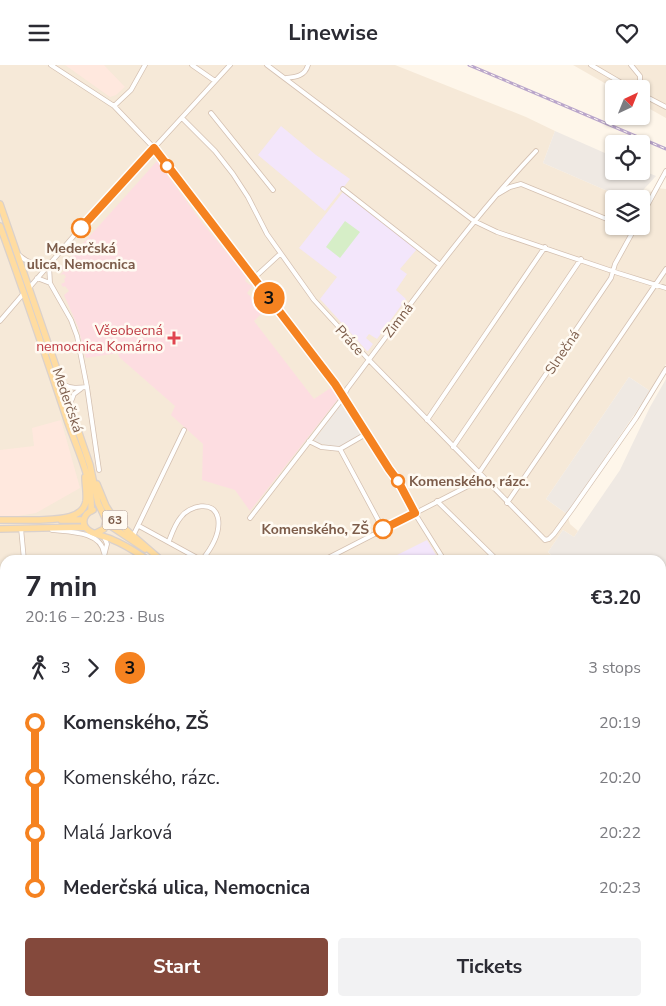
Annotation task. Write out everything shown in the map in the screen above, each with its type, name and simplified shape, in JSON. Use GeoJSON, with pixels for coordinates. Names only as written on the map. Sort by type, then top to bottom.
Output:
{"type":"FeatureCollection","features":[{"type":"Feature","properties":{"kind":"main road","name":"Mederčská"},"geometry":{"type":"LineString","coordinates":[[0,204],[90,487],[92,511]]}},
{"type":"Feature","properties":{"kind":"main road","name":"Mederčská"},"geometry":{"type":"LineString","coordinates":[[0,227],[27,290],[70,404],[90,465],[102,513]]}},
{"type":"Feature","properties":{"kind":"main road"},"geometry":{"type":"LineString","coordinates":[[37,520],[74,515],[81,511],[86,502],[86,493],[80,458]]}},
{"type":"Feature","properties":{"kind":"main road","name":"63"},"geometry":{"type":"LineString","coordinates":[[90,465],[110,514],[155,555]]}},
{"type":"Feature","properties":{"kind":"main road","name":"63"},"geometry":{"type":"LineString","coordinates":[[96,533],[103,530],[106,523],[106,518],[96,510],[86,514],[84,520],[85,527],[90,532],[114,540],[140,555]]}},
{"type":"Feature","properties":{"kind":"main road"},"geometry":{"type":"LineString","coordinates":[[0,520],[84,520]]}},
{"type":"Feature","properties":{"kind":"main road","name":"63"},"geometry":{"type":"LineString","coordinates":[[106,523],[154,555]]}},
{"type":"Feature","properties":{"kind":"main road"},"geometry":{"type":"LineString","coordinates":[[0,529],[85,527]]}},
{"type":"Feature","properties":{"kind":"street"},"geometry":{"type":"LineString","coordinates":[[51,65],[114,106],[154,148],[343,397],[398,481],[441,555]]}},
{"type":"Feature","properties":{"kind":"street"},"geometry":{"type":"LineString","coordinates":[[114,106],[131,90],[146,65]]}},
{"type":"Feature","properties":{"kind":"street"},"geometry":{"type":"LineString","coordinates":[[192,65],[215,81]]}},
{"type":"Feature","properties":{"kind":"street"},"geometry":{"type":"LineString","coordinates":[[0,321],[230,65]]}},
{"type":"Feature","properties":{"kind":"street"},"geometry":{"type":"LineString","coordinates":[[267,65],[474,221],[491,230],[666,288]]}},
{"type":"Feature","properties":{"kind":"street"},"geometry":{"type":"LineString","coordinates":[[286,78],[304,74],[308,65]]}},
{"type":"Feature","properties":{"kind":"street"},"geometry":{"type":"LineString","coordinates":[[591,65],[618,80]]}},
{"type":"Feature","properties":{"kind":"street"},"geometry":{"type":"LineString","coordinates":[[631,65],[640,75],[640,80]]}},
{"type":"Feature","properties":{"kind":"street"},"geometry":{"type":"LineString","coordinates":[[650,99],[666,107]]}},
{"type":"Feature","properties":{"kind":"street"},"geometry":{"type":"LineString","coordinates":[[211,113],[273,190]]}},
{"type":"Feature","properties":{"kind":"street","name":"Práce"},"geometry":{"type":"LineString","coordinates":[[182,118],[215,151],[233,174],[280,254],[314,300],[369,360],[545,540],[550,539],[573,508],[636,418],[666,369]]}},
{"type":"Feature","properties":{"kind":"street","name":"Zimná"},"geometry":{"type":"LineString","coordinates":[[250,518],[474,221],[536,151]]}},
{"type":"Feature","properties":{"kind":"street"},"geometry":{"type":"LineString","coordinates":[[650,200],[666,171]]}},
{"type":"Feature","properties":{"kind":"street"},"geometry":{"type":"LineString","coordinates":[[496,195],[510,187],[521,184],[605,218]]}},
{"type":"Feature","properties":{"kind":"street"},"geometry":{"type":"LineString","coordinates":[[344,189],[440,265]]}},
{"type":"Feature","properties":{"kind":"street","name":"Slnečná"},"geometry":{"type":"LineString","coordinates":[[334,555],[470,485],[612,278],[613,270],[632,235]]}},
{"type":"Feature","properties":{"kind":"street"},"geometry":{"type":"LineString","coordinates":[[427,420],[545,247]]}},
{"type":"Feature","properties":{"kind":"street"},"geometry":{"type":"LineString","coordinates":[[17,254],[33,265],[49,265]]}},
{"type":"Feature","properties":{"kind":"street"},"geometry":{"type":"LineString","coordinates":[[254,278],[280,254]]}},
{"type":"Feature","properties":{"kind":"street"},"geometry":{"type":"LineString","coordinates":[[453,447],[581,259]]}},
{"type":"Feature","properties":{"kind":"street","name":"Mederčská"},"geometry":{"type":"LineString","coordinates":[[49,265],[50,283],[71,320],[77,335],[87,387],[99,470]]}},
{"type":"Feature","properties":{"kind":"street"},"geometry":{"type":"LineString","coordinates":[[507,503],[666,269]]}},
{"type":"Feature","properties":{"kind":"street"},"geometry":{"type":"LineString","coordinates":[[37,278],[50,283]]}},
{"type":"Feature","properties":{"kind":"street"},"geometry":{"type":"LineString","coordinates":[[62,383],[67,387],[87,387]]}},
{"type":"Feature","properties":{"kind":"street"},"geometry":{"type":"LineString","coordinates":[[70,404],[74,394],[82,388]]}},
{"type":"Feature","properties":{"kind":"street"},"geometry":{"type":"LineString","coordinates":[[134,536],[184,430]]}},
{"type":"Feature","properties":{"kind":"street"},"geometry":{"type":"LineString","coordinates":[[309,441],[321,447],[340,449],[366,433]]}},
{"type":"Feature","properties":{"kind":"street"},"geometry":{"type":"LineString","coordinates":[[340,449],[383,529]]}},
{"type":"Feature","properties":{"kind":"street"},"geometry":{"type":"LineString","coordinates":[[437,501],[492,555]]}},
{"type":"Feature","properties":{"kind":"street"},"geometry":{"type":"LineString","coordinates":[[168,541],[179,519],[190,509],[199,506],[212,509],[218,517],[218,531],[211,549],[206,555]]}},
{"type":"Feature","properties":{"kind":"street"},"geometry":{"type":"LineString","coordinates":[[139,526],[192,555]]}},
{"type":"Feature","properties":{"kind":"street"},"geometry":{"type":"LineString","coordinates":[[21,528],[24,555]]}},
{"type":"Feature","properties":{"kind":"street"},"geometry":{"type":"LineString","coordinates":[[35,529],[80,533],[100,541],[104,553]]}},
{"type":"Feature","properties":{"kind":"street"},"geometry":{"type":"LineString","coordinates":[[104,537],[106,544],[104,553]]}},
{"type":"Feature","properties":{"kind":"shaded area"},"geometry":{"type":"Polygon","coordinates":[[[0,65],[395,65],[526,117],[555,131],[543,163],[605,190],[605,235],[650,235],[650,192],[657,188],[666,189],[666,364],[650,391],[629,377],[546,499],[567,514],[570,524],[578,531],[574,537],[563,530],[548,552],[551,555],[0,555],[0,65]]]}},
{"type":"Feature","properties":{"kind":"shaded area"},"geometry":{"type":"Polygon","coordinates":[[[65,65],[104,65],[125,87],[116,95],[110,97],[65,65]]]}},
{"type":"Feature","properties":{"kind":"shaded area"},"geometry":{"type":"Polygon","coordinates":[[[573,65],[666,65],[666,118],[650,109],[650,80],[605,80],[605,83],[573,65]]]}},
{"type":"Feature","properties":{"kind":"shaded area"},"geometry":{"type":"Polygon","coordinates":[[[281,126],[316,155],[350,179],[325,211],[258,155],[281,126]]]}},
{"type":"Feature","properties":{"kind":"shaded area"},"geometry":{"type":"Polygon","coordinates":[[[555,131],[605,153],[605,180],[650,180],[650,174],[656,176],[643,190],[605,190],[543,163],[555,131]]]}},
{"type":"Feature","properties":{"kind":"shaded area","name":"Všeobecná nemocnica Komárno"},"geometry":{"type":"Polygon","coordinates":[[[157,161],[203,224],[247,277],[245,281],[250,285],[254,284],[247,293],[264,311],[254,321],[314,399],[332,387],[337,393],[338,399],[250,511],[235,490],[202,480],[203,444],[171,415],[175,406],[119,357],[118,353],[86,358],[78,327],[64,295],[69,291],[61,284],[65,282],[64,279],[66,277],[64,274],[60,275],[64,271],[61,268],[157,161]]]}},
{"type":"Feature","properties":{"kind":"shaded area"},"geometry":{"type":"Polygon","coordinates":[[[343,192],[417,249],[400,269],[407,274],[396,290],[406,299],[377,339],[369,334],[366,338],[373,344],[368,351],[320,299],[337,277],[299,248],[343,192]]]}},
{"type":"Feature","properties":{"kind":"shaded area"},"geometry":{"type":"Polygon","coordinates":[[[629,377],[650,391],[567,514],[546,499],[629,377]]]}},
{"type":"Feature","properties":{"kind":"shaded area"},"geometry":{"type":"Polygon","coordinates":[[[666,379],[666,555],[551,555],[548,552],[563,530],[574,537],[620,470],[650,407],[666,379]]]}},
{"type":"Feature","properties":{"kind":"shaded area"},"geometry":{"type":"Polygon","coordinates":[[[342,403],[361,435],[339,448],[313,442],[342,403]]]}},
{"type":"Feature","properties":{"kind":"shaded area"},"geometry":{"type":"Polygon","coordinates":[[[61,420],[80,488],[36,513],[0,519],[0,450],[34,446],[32,428],[61,420]]]}},
{"type":"Feature","properties":{"kind":"shaded area"},"geometry":{"type":"Polygon","coordinates":[[[427,540],[436,555],[397,555],[427,540]]]}},
{"type":"Feature","properties":{"kind":"green space"},"geometry":{"type":"Polygon","coordinates":[[[345,221],[360,232],[340,258],[326,247],[345,221]]]}},
{"type":"Feature","properties":{"kind":"railway"},"geometry":{"type":"LineString","coordinates":[[469,65],[666,149]]}},
{"type":"Feature","properties":{"kind":"bus line","name":"3"},"geometry":{"type":"LineString","coordinates":[[81,228],[154,148],[335,384],[398,481],[415,513],[383,529]]}},
{"type":"Feature","properties":{"kind":"place","name":"Mederčská ulica, Nemocnica"},"geometry":{"type":"Point","coordinates":[81,228]}},
{"type":"Feature","properties":{"kind":"place","name":"Všeobecná nemocnica Komárno"},"geometry":{"type":"Point","coordinates":[174,338]}},
{"type":"Feature","properties":{"kind":"place","name":"Komenského, rázc."},"geometry":{"type":"Point","coordinates":[398,481]}},
{"type":"Feature","properties":{"kind":"place","name":"Komenského, ZŠ"},"geometry":{"type":"Point","coordinates":[383,529]}}]}
